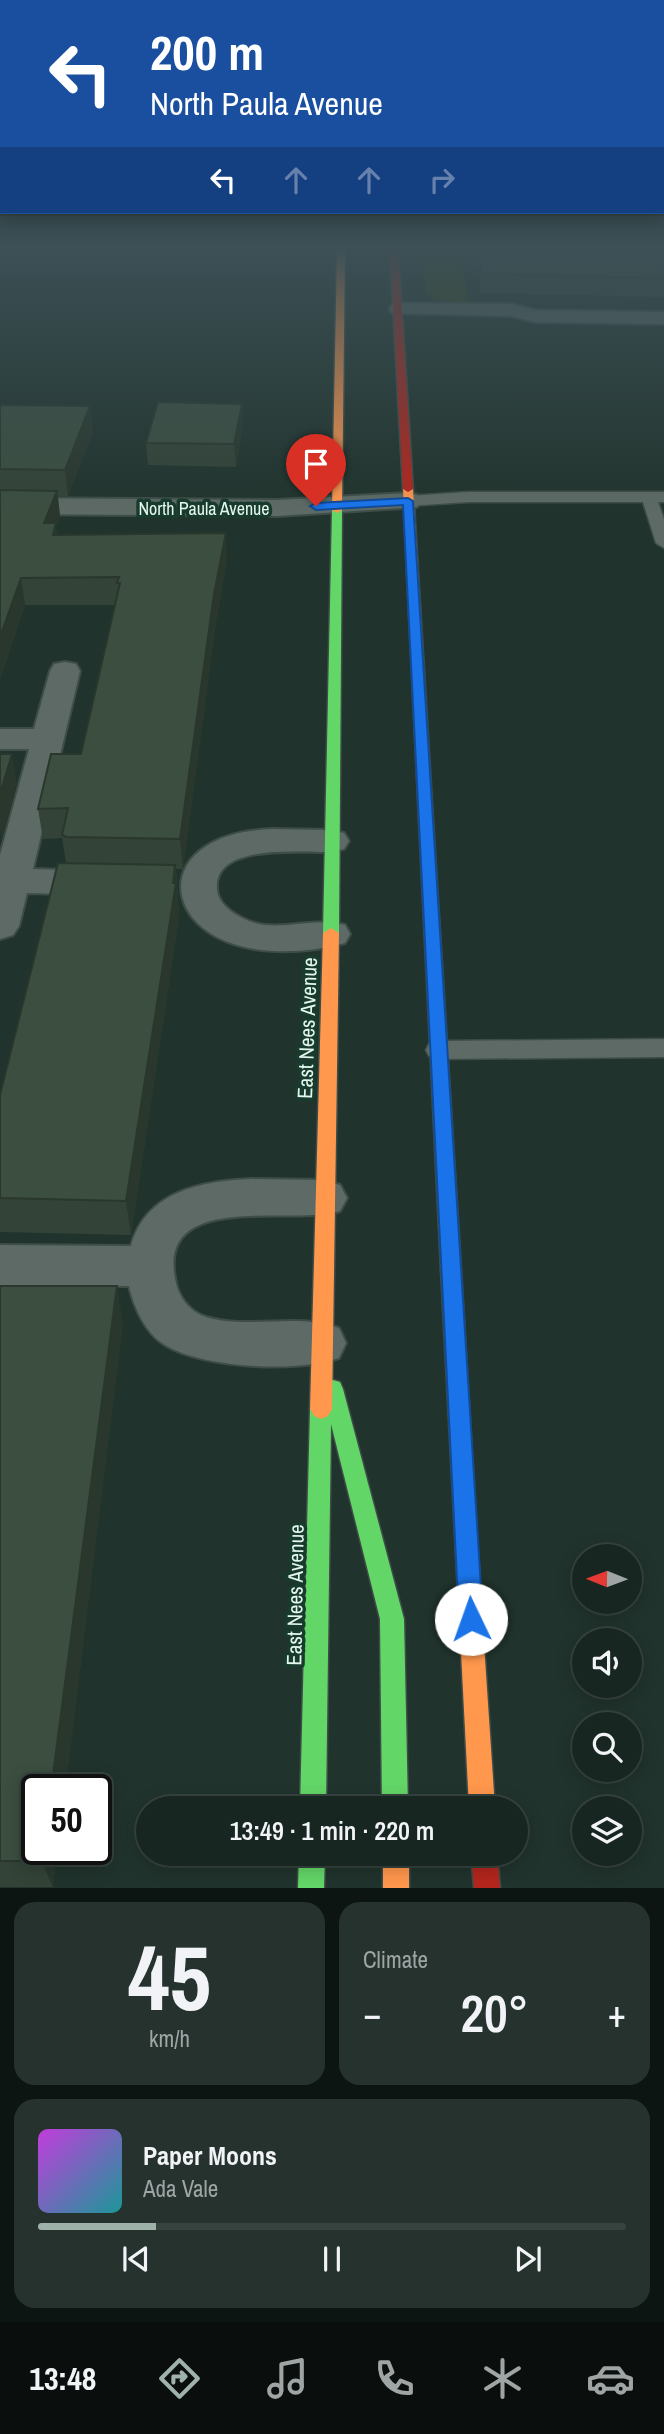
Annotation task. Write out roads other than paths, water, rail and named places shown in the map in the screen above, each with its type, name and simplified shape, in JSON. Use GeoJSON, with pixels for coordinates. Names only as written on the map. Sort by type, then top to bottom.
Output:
{"type":"FeatureCollection","features":[{"type":"Feature","properties":{"kind":"main road","name":"East Nees Avenue"},"geometry":{"type":"LineString","coordinates":[[313,1796],[331,934],[335,505],[341,337]]}},
{"type":"Feature","properties":{"kind":"main road"},"geometry":{"type":"LineString","coordinates":[[401,337],[438,1050],[481,1796]]}},
{"type":"Feature","properties":{"kind":"main road"},"geometry":{"type":"LineString","coordinates":[[321,1343],[393,1619],[395,1796]]}},
{"type":"Feature","properties":{"kind":"main road"},"geometry":{"type":"LineString","coordinates":[[311,1888],[312,1866]]}},
{"type":"Feature","properties":{"kind":"main road"},"geometry":{"type":"LineString","coordinates":[[396,1866],[396,1888]]}},
{"type":"Feature","properties":{"kind":"main road"},"geometry":{"type":"LineString","coordinates":[[485,1866],[486,1888]]}},
{"type":"Feature","properties":{"kind":"street","name":"North Paula Avenue"},"geometry":{"type":"LineString","coordinates":[[0,506],[277,508],[408,501]]}},
{"type":"Feature","properties":{"kind":"street"},"geometry":{"type":"LineString","coordinates":[[0,926],[65,671]]}},
{"type":"Feature","properties":{"kind":"street"},"geometry":{"type":"LineString","coordinates":[[0,739],[48,739]]}},
{"type":"Feature","properties":{"kind":"street"},"geometry":{"type":"LineString","coordinates":[[331,841],[241,844],[217,856],[200,871],[195,884],[201,903],[220,923],[257,936],[331,934]]}},
{"type":"Feature","properties":{"kind":"street"},"geometry":{"type":"LineString","coordinates":[[11,881],[195,884]]}},
{"type":"Feature","properties":{"kind":"street"},"geometry":{"type":"LineString","coordinates":[[321,1343],[229,1341],[197,1337],[172,1324],[153,1292],[149,1266],[159,1233],[180,1212],[200,1203],[235,1199],[324,1198]]}},
{"type":"Feature","properties":{"kind":"street"},"geometry":{"type":"LineString","coordinates":[[0,1265],[149,1266]]}},
{"type":"Feature","properties":{"kind":"lane"},"geometry":{"type":"LineString","coordinates":[[408,501],[468,497],[656,497],[664,543]]}},
{"type":"Feature","properties":{"kind":"lane"},"geometry":{"type":"LineString","coordinates":[[438,1050],[664,1048]]}}]}
